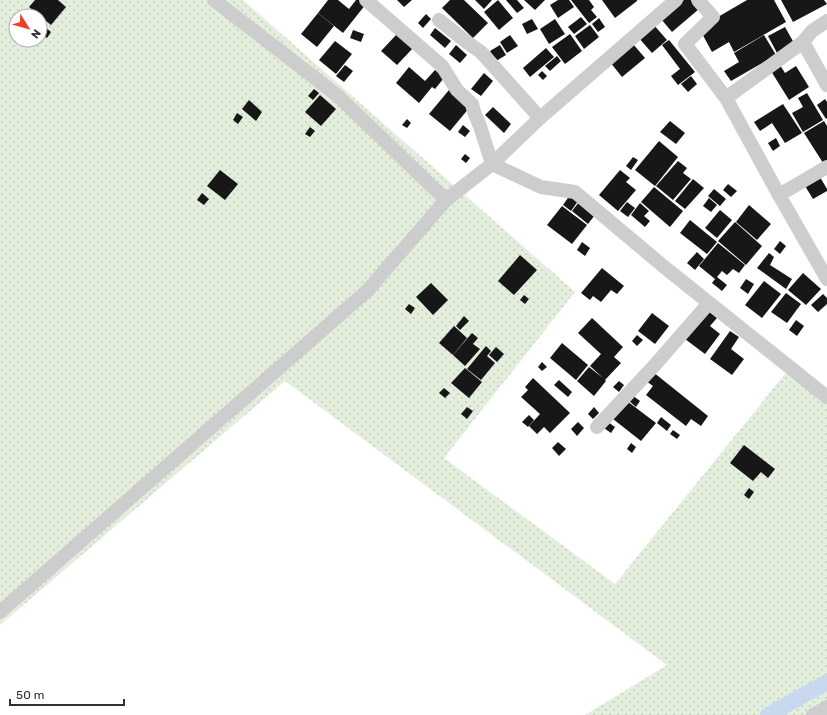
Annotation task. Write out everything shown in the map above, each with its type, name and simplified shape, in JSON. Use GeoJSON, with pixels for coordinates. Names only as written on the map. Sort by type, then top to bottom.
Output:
{"type":"FeatureCollection","features":[{"type":"Feature","properties":{"kind":"street"},"geometry":{"type":"LineString","coordinates":[[214,0],[338,96],[446,200]]}},
{"type":"Feature","properties":{"kind":"street"},"geometry":{"type":"LineString","coordinates":[[366,0],[442,66],[457,90],[472,104],[492,164],[541,187],[575,192],[663,266],[827,397]]}},
{"type":"Feature","properties":{"kind":"street"},"geometry":{"type":"LineString","coordinates":[[698,0],[714,17],[685,44],[726,98],[827,279]]}},
{"type":"Feature","properties":{"kind":"street"},"geometry":{"type":"LineString","coordinates":[[0,612],[367,291],[446,200],[492,164],[540,118],[669,2]]}},
{"type":"Feature","properties":{"kind":"street"},"geometry":{"type":"LineString","coordinates":[[439,20],[481,52],[540,118]]}},
{"type":"Feature","properties":{"kind":"street"},"geometry":{"type":"LineString","coordinates":[[726,98],[803,42],[812,31],[827,21]]}},
{"type":"Feature","properties":{"kind":"street"},"geometry":{"type":"LineString","coordinates":[[803,42],[827,85]]}},
{"type":"Feature","properties":{"kind":"street"},"geometry":{"type":"LineString","coordinates":[[779,195],[827,167]]}},
{"type":"Feature","properties":{"kind":"street"},"geometry":{"type":"LineString","coordinates":[[598,427],[709,303]]}},
{"type":"Feature","properties":{"kind":"street"},"geometry":{"type":"LineString","coordinates":[[813,715],[827,707]]}},
{"type":"Feature","properties":{"kind":"green space"},"geometry":{"type":"Polygon","coordinates":[[[0,0],[243,0],[575,292],[444,458],[615,584],[789,369],[827,400],[827,715],[585,715],[667,665],[285,381],[0,625],[0,0]]]}},
{"type":"Feature","properties":{"kind":"building"},"geometry":{"type":"Polygon","coordinates":[[[35,0],[58,0],[66,7],[51,25],[48,23],[48,8],[29,7],[35,0]]]}},
{"type":"Feature","properties":{"kind":"building"},"geometry":{"type":"Polygon","coordinates":[[[328,0],[338,0],[349,9],[356,0],[360,0],[366,4],[343,33],[318,13],[328,0]]]}},
{"type":"Feature","properties":{"kind":"building"},"geometry":{"type":"Polygon","coordinates":[[[397,0],[412,0],[404,7],[397,0]]]}},
{"type":"Feature","properties":{"kind":"building"},"geometry":{"type":"Polygon","coordinates":[[[450,0],[464,0],[488,23],[473,38],[442,8],[450,0]]]}},
{"type":"Feature","properties":{"kind":"building"},"geometry":{"type":"Polygon","coordinates":[[[475,0],[492,0],[484,9],[475,0]]]}},
{"type":"Feature","properties":{"kind":"building"},"geometry":{"type":"Polygon","coordinates":[[[498,0],[513,18],[499,30],[484,12],[498,0]]]}},
{"type":"Feature","properties":{"kind":"building"},"geometry":{"type":"Polygon","coordinates":[[[506,0],[517,0],[524,8],[517,13],[506,0]]]}},
{"type":"Feature","properties":{"kind":"building"},"geometry":{"type":"Polygon","coordinates":[[[524,0],[545,0],[535,10],[524,0]]]}},
{"type":"Feature","properties":{"kind":"building"},"geometry":{"type":"Polygon","coordinates":[[[558,0],[569,0],[574,7],[558,18],[550,5],[558,0]]]}},
{"type":"Feature","properties":{"kind":"building"},"geometry":{"type":"Polygon","coordinates":[[[571,0],[589,0],[594,7],[591,10],[597,17],[589,23],[571,0]]]}},
{"type":"Feature","properties":{"kind":"building"},"geometry":{"type":"Polygon","coordinates":[[[602,0],[637,0],[637,1],[615,18],[602,0]]]}},
{"type":"Feature","properties":{"kind":"building"},"geometry":{"type":"Polygon","coordinates":[[[684,0],[691,0],[699,9],[672,32],[661,19],[684,0]]]}},
{"type":"Feature","properties":{"kind":"building"},"geometry":{"type":"Polygon","coordinates":[[[747,0],[774,0],[786,22],[734,52],[729,42],[712,52],[699,28],[747,0]]]}},
{"type":"Feature","properties":{"kind":"building"},"geometry":{"type":"Polygon","coordinates":[[[781,0],[824,0],[827,4],[793,22],[781,0]]]}},
{"type":"Feature","properties":{"kind":"building"},"geometry":{"type":"Polygon","coordinates":[[[318,13],[334,26],[317,47],[301,34],[318,13]]]}},
{"type":"Feature","properties":{"kind":"building"},"geometry":{"type":"Polygon","coordinates":[[[426,14],[431,19],[423,28],[418,23],[426,14]]]}},
{"type":"Feature","properties":{"kind":"building"},"geometry":{"type":"Polygon","coordinates":[[[581,17],[587,24],[574,34],[568,27],[581,17]]]}},
{"type":"Feature","properties":{"kind":"building"},"geometry":{"type":"Polygon","coordinates":[[[599,18],[605,27],[598,32],[592,24],[599,18]]]}},
{"type":"Feature","properties":{"kind":"building"},"geometry":{"type":"Polygon","coordinates":[[[532,19],[538,29],[527,34],[522,24],[532,19]]]}},
{"type":"Feature","properties":{"kind":"building"},"geometry":{"type":"Polygon","coordinates":[[[555,19],[565,34],[549,44],[540,29],[555,19]]]}},
{"type":"Feature","properties":{"kind":"building"},"geometry":{"type":"Polygon","coordinates":[[[653,24],[667,40],[652,53],[638,37],[653,24]]]}},
{"type":"Feature","properties":{"kind":"building"},"geometry":{"type":"Polygon","coordinates":[[[590,25],[599,37],[584,49],[575,36],[590,25]]]}},
{"type":"Feature","properties":{"kind":"building"},"geometry":{"type":"Polygon","coordinates":[[[785,27],[794,43],[777,53],[768,36],[785,27]]]}},
{"type":"Feature","properties":{"kind":"building"},"geometry":{"type":"Polygon","coordinates":[[[435,28],[451,41],[445,48],[430,35],[435,28]]]}},
{"type":"Feature","properties":{"kind":"building"},"geometry":{"type":"Polygon","coordinates":[[[48,30],[51,32],[48,36],[48,30]]]}},
{"type":"Feature","properties":{"kind":"building"},"geometry":{"type":"Polygon","coordinates":[[[353,30],[364,34],[361,42],[350,38],[353,30]]]}},
{"type":"Feature","properties":{"kind":"building"},"geometry":{"type":"Polygon","coordinates":[[[397,34],[413,48],[397,65],[381,51],[397,34]]]}},
{"type":"Feature","properties":{"kind":"building"},"geometry":{"type":"Polygon","coordinates":[[[570,34],[582,51],[565,64],[552,47],[570,34]]]}},
{"type":"Feature","properties":{"kind":"building"},"geometry":{"type":"Polygon","coordinates":[[[510,35],[518,46],[507,53],[500,42],[510,35]]]}},
{"type":"Feature","properties":{"kind":"building"},"geometry":{"type":"Polygon","coordinates":[[[764,35],[776,55],[731,81],[724,71],[739,62],[734,53],[764,35]]]}},
{"type":"Feature","properties":{"kind":"building"},"geometry":{"type":"Polygon","coordinates":[[[669,40],[695,72],[678,85],[671,76],[680,69],[662,45],[669,40]]]}},
{"type":"Feature","properties":{"kind":"building"},"geometry":{"type":"Polygon","coordinates":[[[335,41],[352,54],[336,74],[319,60],[335,41]]]}},
{"type":"Feature","properties":{"kind":"building"},"geometry":{"type":"Polygon","coordinates":[[[633,44],[645,58],[622,77],[610,62],[633,44]]]}},
{"type":"Feature","properties":{"kind":"building"},"geometry":{"type":"Polygon","coordinates":[[[456,45],[467,55],[460,63],[449,54],[456,45]]]}},
{"type":"Feature","properties":{"kind":"building"},"geometry":{"type":"Polygon","coordinates":[[[500,45],[506,55],[496,61],[490,51],[500,45]]]}},
{"type":"Feature","properties":{"kind":"building"},"geometry":{"type":"Polygon","coordinates":[[[546,48],[554,57],[530,77],[523,68],[546,48]]]}},
{"type":"Feature","properties":{"kind":"building"},"geometry":{"type":"Polygon","coordinates":[[[557,56],[561,61],[550,71],[545,66],[557,56]]]}},
{"type":"Feature","properties":{"kind":"building"},"geometry":{"type":"Polygon","coordinates":[[[345,65],[353,71],[344,82],[336,76],[345,65]]]}},
{"type":"Feature","properties":{"kind":"building"},"geometry":{"type":"Polygon","coordinates":[[[780,65],[785,73],[796,66],[809,87],[789,100],[771,71],[780,65]]]}},
{"type":"Feature","properties":{"kind":"building"},"geometry":{"type":"Polygon","coordinates":[[[409,67],[425,81],[435,70],[444,78],[435,89],[432,87],[419,103],[396,83],[409,67]]]}},
{"type":"Feature","properties":{"kind":"building"},"geometry":{"type":"Polygon","coordinates":[[[542,71],[547,76],[543,80],[538,75],[542,71]]]}},
{"type":"Feature","properties":{"kind":"building"},"geometry":{"type":"Polygon","coordinates":[[[484,73],[493,81],[481,96],[471,89],[484,73]]]}},
{"type":"Feature","properties":{"kind":"building"},"geometry":{"type":"Polygon","coordinates":[[[691,76],[697,84],[688,92],[681,84],[691,76]]]}},
{"type":"Feature","properties":{"kind":"building"},"geometry":{"type":"Polygon","coordinates":[[[314,89],[319,93],[313,100],[308,96],[314,89]]]}},
{"type":"Feature","properties":{"kind":"building"},"geometry":{"type":"Polygon","coordinates":[[[449,90],[470,107],[450,131],[429,114],[449,90]]]}},
{"type":"Feature","properties":{"kind":"building"},"geometry":{"type":"Polygon","coordinates":[[[807,93],[823,120],[803,132],[792,113],[803,107],[798,98],[807,93]]]}},
{"type":"Feature","properties":{"kind":"building"},"geometry":{"type":"Polygon","coordinates":[[[320,95],[336,109],[321,126],[305,112],[320,95]]]}},
{"type":"Feature","properties":{"kind":"building"},"geometry":{"type":"Polygon","coordinates":[[[825,99],[827,102],[826,119],[817,105],[825,99]]]}},
{"type":"Feature","properties":{"kind":"building"},"geometry":{"type":"Polygon","coordinates":[[[249,100],[262,112],[256,121],[242,109],[249,100]]]}},
{"type":"Feature","properties":{"kind":"building"},"geometry":{"type":"Polygon","coordinates":[[[783,104],[802,133],[785,143],[772,123],[760,131],[754,122],[783,104]]]}},
{"type":"Feature","properties":{"kind":"building"},"geometry":{"type":"Polygon","coordinates":[[[493,107],[511,124],[504,133],[485,115],[493,107]]]}},
{"type":"Feature","properties":{"kind":"building"},"geometry":{"type":"Polygon","coordinates":[[[237,113],[243,117],[238,124],[233,120],[237,113]]]}},
{"type":"Feature","properties":{"kind":"building"},"geometry":{"type":"Polygon","coordinates":[[[407,119],[411,123],[407,128],[402,125],[407,119]]]}},
{"type":"Feature","properties":{"kind":"building"},"geometry":{"type":"Polygon","coordinates":[[[670,121],[685,133],[676,144],[660,132],[670,121]]]}},
{"type":"Feature","properties":{"kind":"building"},"geometry":{"type":"Polygon","coordinates":[[[824,121],[827,126],[827,164],[825,166],[804,133],[824,121]]]}},
{"type":"Feature","properties":{"kind":"building"},"geometry":{"type":"Polygon","coordinates":[[[463,125],[470,131],[465,137],[458,132],[463,125]]]}},
{"type":"Feature","properties":{"kind":"building"},"geometry":{"type":"Polygon","coordinates":[[[310,127],[315,131],[310,137],[305,134],[310,127]]]}},
{"type":"Feature","properties":{"kind":"building"},"geometry":{"type":"Polygon","coordinates":[[[776,138],[780,146],[773,151],[768,143],[776,138]]]}},
{"type":"Feature","properties":{"kind":"building"},"geometry":{"type":"Polygon","coordinates":[[[659,141],[678,157],[655,186],[635,170],[659,141]]]}},
{"type":"Feature","properties":{"kind":"building"},"geometry":{"type":"Polygon","coordinates":[[[465,154],[470,158],[466,163],[461,159],[465,154]]]}},
{"type":"Feature","properties":{"kind":"building"},"geometry":{"type":"Polygon","coordinates":[[[633,157],[638,160],[631,170],[626,166],[633,157]]]}},
{"type":"Feature","properties":{"kind":"building"},"geometry":{"type":"Polygon","coordinates":[[[678,161],[687,168],[683,173],[691,179],[673,200],[656,186],[678,161]]]}},
{"type":"Feature","properties":{"kind":"building"},"geometry":{"type":"Polygon","coordinates":[[[220,170],[238,184],[225,200],[207,186],[220,170]]]}},
{"type":"Feature","properties":{"kind":"building"},"geometry":{"type":"Polygon","coordinates":[[[620,170],[630,178],[626,182],[636,190],[618,211],[599,195],[620,170]]]}},
{"type":"Feature","properties":{"kind":"building"},"geometry":{"type":"Polygon","coordinates":[[[820,177],[827,191],[813,199],[805,186],[820,177]]]}},
{"type":"Feature","properties":{"kind":"building"},"geometry":{"type":"Polygon","coordinates":[[[693,179],[704,188],[685,209],[675,201],[693,179]]]}},
{"type":"Feature","properties":{"kind":"building"},"geometry":{"type":"Polygon","coordinates":[[[728,184],[737,191],[731,197],[723,190],[728,184]]]}},
{"type":"Feature","properties":{"kind":"building"},"geometry":{"type":"Polygon","coordinates":[[[654,187],[683,211],[670,227],[641,202],[654,187]]]}},
{"type":"Feature","properties":{"kind":"building"},"geometry":{"type":"Polygon","coordinates":[[[714,189],[726,199],[720,206],[708,196],[714,189]]]}},
{"type":"Feature","properties":{"kind":"building"},"geometry":{"type":"Polygon","coordinates":[[[202,193],[209,199],[204,205],[197,200],[202,193]]]}},
{"type":"Feature","properties":{"kind":"building"},"geometry":{"type":"Polygon","coordinates":[[[570,195],[578,201],[571,211],[563,205],[570,195]]]}},
{"type":"Feature","properties":{"kind":"building"},"geometry":{"type":"Polygon","coordinates":[[[709,198],[717,205],[711,212],[703,206],[709,198]]]}},
{"type":"Feature","properties":{"kind":"building"},"geometry":{"type":"Polygon","coordinates":[[[579,202],[595,215],[588,224],[572,211],[579,202]]]}},
{"type":"Feature","properties":{"kind":"building"},"geometry":{"type":"Polygon","coordinates":[[[627,202],[635,208],[628,217],[620,211],[627,202]]]}},
{"type":"Feature","properties":{"kind":"building"},"geometry":{"type":"Polygon","coordinates":[[[640,203],[649,211],[644,216],[650,221],[645,227],[631,215],[640,203]]]}},
{"type":"Feature","properties":{"kind":"building"},"geometry":{"type":"Polygon","coordinates":[[[749,205],[771,224],[757,240],[736,222],[749,205]]]}},
{"type":"Feature","properties":{"kind":"building"},"geometry":{"type":"Polygon","coordinates":[[[562,206],[587,225],[572,244],[547,225],[562,206]]]}},
{"type":"Feature","properties":{"kind":"building"},"geometry":{"type":"Polygon","coordinates":[[[720,210],[732,220],[717,238],[705,228],[720,210]]]}},
{"type":"Feature","properties":{"kind":"building"},"geometry":{"type":"Polygon","coordinates":[[[690,220],[717,242],[707,254],[680,233],[690,220]]]}},
{"type":"Feature","properties":{"kind":"building"},"geometry":{"type":"Polygon","coordinates":[[[735,222],[762,246],[746,265],[718,241],[735,222]]]}},
{"type":"Feature","properties":{"kind":"building"},"geometry":{"type":"Polygon","coordinates":[[[780,241],[786,246],[780,254],[774,249],[780,241]]]}},
{"type":"Feature","properties":{"kind":"building"},"geometry":{"type":"Polygon","coordinates":[[[582,242],[590,248],[585,256],[577,250],[582,242]]]}},
{"type":"Feature","properties":{"kind":"building"},"geometry":{"type":"Polygon","coordinates":[[[718,243],[745,265],[739,273],[733,269],[727,275],[722,271],[717,277],[727,285],[722,291],[712,283],[715,279],[699,266],[718,243]]]}},
{"type":"Feature","properties":{"kind":"building"},"geometry":{"type":"Polygon","coordinates":[[[697,252],[704,259],[695,270],[687,263],[697,252]]]}},
{"type":"Feature","properties":{"kind":"building"},"geometry":{"type":"Polygon","coordinates":[[[769,253],[774,257],[770,265],[792,279],[786,289],[757,268],[769,253]]]}},
{"type":"Feature","properties":{"kind":"building"},"geometry":{"type":"Polygon","coordinates":[[[520,255],[537,270],[514,295],[498,281],[520,255]]]}},
{"type":"Feature","properties":{"kind":"building"},"geometry":{"type":"Polygon","coordinates":[[[602,268],[624,286],[617,294],[611,290],[601,302],[593,296],[590,300],[581,293],[602,268]]]}},
{"type":"Feature","properties":{"kind":"building"},"geometry":{"type":"Polygon","coordinates":[[[803,273],[821,289],[806,305],[788,290],[803,273]]]}},
{"type":"Feature","properties":{"kind":"building"},"geometry":{"type":"Polygon","coordinates":[[[746,279],[754,284],[748,294],[740,288],[746,279]]]}},
{"type":"Feature","properties":{"kind":"building"},"geometry":{"type":"Polygon","coordinates":[[[764,281],[781,294],[762,318],[745,305],[764,281]]]}},
{"type":"Feature","properties":{"kind":"building"},"geometry":{"type":"Polygon","coordinates":[[[431,283],[448,300],[433,315],[416,297],[431,283]]]}},
{"type":"Feature","properties":{"kind":"building"},"geometry":{"type":"Polygon","coordinates":[[[786,293],[801,304],[787,323],[771,312],[786,293]]]}},
{"type":"Feature","properties":{"kind":"building"},"geometry":{"type":"Polygon","coordinates":[[[823,294],[827,298],[827,304],[818,312],[811,305],[823,294]]]}},
{"type":"Feature","properties":{"kind":"building"},"geometry":{"type":"Polygon","coordinates":[[[524,295],[529,299],[525,304],[520,300],[524,295]]]}},
{"type":"Feature","properties":{"kind":"building"},"geometry":{"type":"Polygon","coordinates":[[[409,304],[415,308],[411,314],[405,309],[409,304]]]}},
{"type":"Feature","properties":{"kind":"building"},"geometry":{"type":"Polygon","coordinates":[[[707,310],[717,318],[710,326],[720,334],[705,354],[685,339],[707,310]]]}},
{"type":"Feature","properties":{"kind":"building"},"geometry":{"type":"Polygon","coordinates":[[[652,313],[669,326],[655,344],[638,331],[652,313]]]}},
{"type":"Feature","properties":{"kind":"building"},"geometry":{"type":"Polygon","coordinates":[[[464,316],[469,321],[460,330],[456,326],[464,316]]]}},
{"type":"Feature","properties":{"kind":"building"},"geometry":{"type":"Polygon","coordinates":[[[592,318],[623,347],[614,357],[621,363],[605,380],[606,381],[594,396],[577,381],[589,367],[603,378],[590,366],[601,354],[578,333],[592,318]]]}},
{"type":"Feature","properties":{"kind":"building"},"geometry":{"type":"Polygon","coordinates":[[[796,320],[804,326],[797,336],[789,330],[796,320]]]}},
{"type":"Feature","properties":{"kind":"building"},"geometry":{"type":"Polygon","coordinates":[[[454,326],[467,338],[453,355],[439,343],[454,326]]]}},
{"type":"Feature","properties":{"kind":"building"},"geometry":{"type":"Polygon","coordinates":[[[730,331],[739,337],[731,349],[744,359],[732,375],[710,359],[730,331]]]}},
{"type":"Feature","properties":{"kind":"building"},"geometry":{"type":"Polygon","coordinates":[[[472,333],[478,338],[473,344],[480,349],[465,366],[453,355],[472,333]]]}},
{"type":"Feature","properties":{"kind":"building"},"geometry":{"type":"Polygon","coordinates":[[[637,335],[643,340],[637,346],[632,341],[637,335]]]}},
{"type":"Feature","properties":{"kind":"building"},"geometry":{"type":"Polygon","coordinates":[[[562,343],[588,365],[576,380],[550,358],[562,343]]]}},
{"type":"Feature","properties":{"kind":"building"},"geometry":{"type":"Polygon","coordinates":[[[486,346],[491,351],[487,356],[495,363],[481,380],[467,369],[486,346]]]}},
{"type":"Feature","properties":{"kind":"building"},"geometry":{"type":"Polygon","coordinates":[[[496,347],[504,354],[497,362],[489,355],[496,347]]]}},
{"type":"Feature","properties":{"kind":"building"},"geometry":{"type":"Polygon","coordinates":[[[542,362],[547,367],[542,371],[538,367],[542,362]]]}},
{"type":"Feature","properties":{"kind":"building"},"geometry":{"type":"Polygon","coordinates":[[[465,368],[482,382],[469,398],[451,383],[465,368]]]}},
{"type":"Feature","properties":{"kind":"building"},"geometry":{"type":"Polygon","coordinates":[[[653,372],[708,416],[701,426],[691,419],[686,426],[646,395],[653,386],[646,381],[653,372]]]}},
{"type":"Feature","properties":{"kind":"building"},"geometry":{"type":"Polygon","coordinates":[[[533,378],[570,413],[550,433],[544,427],[537,434],[529,426],[540,414],[521,397],[528,390],[525,387],[533,378]]]}},
{"type":"Feature","properties":{"kind":"building"},"geometry":{"type":"Polygon","coordinates":[[[559,380],[572,392],[568,397],[554,385],[559,380]]]}},
{"type":"Feature","properties":{"kind":"building"},"geometry":{"type":"Polygon","coordinates":[[[619,381],[624,385],[619,392],[613,387],[619,381]]]}},
{"type":"Feature","properties":{"kind":"building"},"geometry":{"type":"Polygon","coordinates":[[[444,388],[450,393],[445,398],[439,393],[444,388]]]}},
{"type":"Feature","properties":{"kind":"building"},"geometry":{"type":"Polygon","coordinates":[[[632,395],[640,401],[636,407],[628,400],[632,395]]]}},
{"type":"Feature","properties":{"kind":"building"},"geometry":{"type":"Polygon","coordinates":[[[627,401],[656,423],[641,441],[613,419],[627,401]]]}},
{"type":"Feature","properties":{"kind":"building"},"geometry":{"type":"Polygon","coordinates":[[[467,407],[473,411],[467,419],[461,414],[467,407]]]}},
{"type":"Feature","properties":{"kind":"building"},"geometry":{"type":"Polygon","coordinates":[[[594,407],[599,413],[593,419],[588,414],[594,407]]]}},
{"type":"Feature","properties":{"kind":"building"},"geometry":{"type":"Polygon","coordinates":[[[529,415],[534,420],[528,427],[522,422],[529,415]]]}},
{"type":"Feature","properties":{"kind":"building"},"geometry":{"type":"Polygon","coordinates":[[[661,417],[671,425],[667,431],[657,423],[661,417]]]}},
{"type":"Feature","properties":{"kind":"building"},"geometry":{"type":"Polygon","coordinates":[[[578,422],[584,428],[577,436],[571,429],[578,422]]]}},
{"type":"Feature","properties":{"kind":"building"},"geometry":{"type":"Polygon","coordinates":[[[608,422],[615,427],[611,433],[604,428],[608,422]]]}},
{"type":"Feature","properties":{"kind":"building"},"geometry":{"type":"Polygon","coordinates":[[[673,430],[680,435],[677,439],[670,434],[673,430]]]}},
{"type":"Feature","properties":{"kind":"building"},"geometry":{"type":"Polygon","coordinates":[[[558,442],[566,449],[559,456],[552,448],[558,442]]]}},
{"type":"Feature","properties":{"kind":"building"},"geometry":{"type":"Polygon","coordinates":[[[631,443],[636,447],[632,453],[627,449],[631,443]]]}},
{"type":"Feature","properties":{"kind":"building"},"geometry":{"type":"Polygon","coordinates":[[[744,445],[775,469],[768,478],[761,472],[753,481],[730,463],[744,445]]]}},
{"type":"Feature","properties":{"kind":"building"},"geometry":{"type":"Polygon","coordinates":[[[749,488],[754,492],[749,499],[744,495],[749,488]]]}},
{"type":"Feature","properties":{"kind":"waterway"},"geometry":{"type":"LineString","coordinates":[[768,715],[827,682]]}}]}
